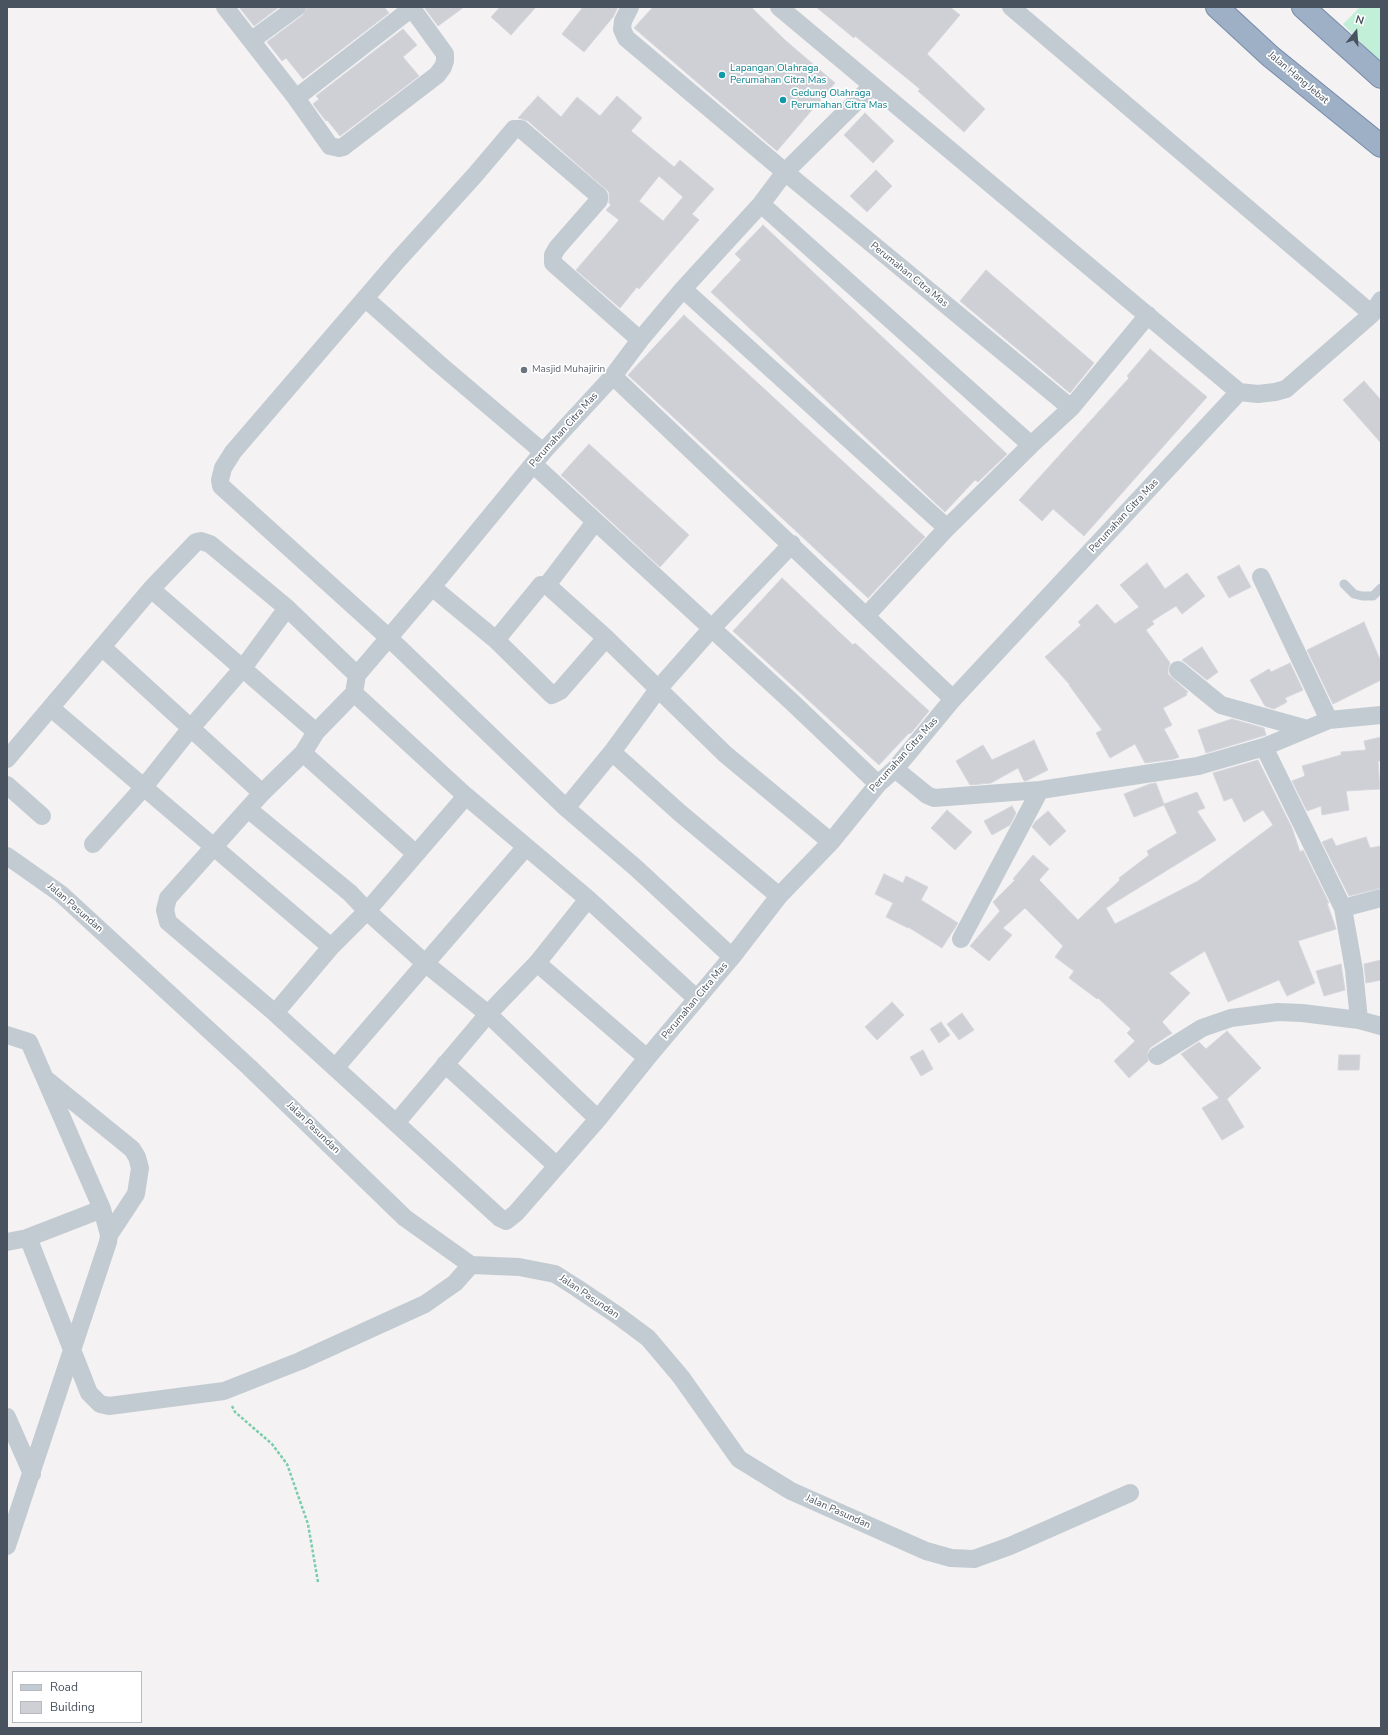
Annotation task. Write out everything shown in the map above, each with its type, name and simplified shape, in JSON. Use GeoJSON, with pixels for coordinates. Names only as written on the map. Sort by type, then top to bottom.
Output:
{"type":"FeatureCollection","features":[{"type":"Feature","properties":{"kind":"highway","name":"Jalan Hang Jebat"},"geometry":{"type":"LineString","coordinates":[[1217,7],[1270,56],[1381,146]]}},
{"type":"Feature","properties":{"kind":"highway"},"geometry":{"type":"LineString","coordinates":[[1306,8],[1381,77]]}},
{"type":"Feature","properties":{"kind":"street"},"geometry":{"type":"LineString","coordinates":[[225,7],[296,98],[330,146],[339,148],[343,147],[438,75],[445,61],[444,54],[412,8],[296,98]]}},
{"type":"Feature","properties":{"kind":"street"},"geometry":{"type":"LineString","coordinates":[[252,40],[297,7]]}},
{"type":"Feature","properties":{"kind":"street","name":"Perumahan Citra Mas"},"geometry":{"type":"LineString","coordinates":[[630,7],[623,21],[622,29],[626,38],[785,172],[1071,408]]}},
{"type":"Feature","properties":{"kind":"street"},"geometry":{"type":"LineString","coordinates":[[779,7],[1239,392],[1258,394],[1286,389],[1377,307],[1011,7]]}},
{"type":"Feature","properties":{"kind":"street","name":"Perumahan Citra Mas"},"geometry":{"type":"LineString","coordinates":[[357,675],[432,587],[538,458],[613,376],[640,340],[683,289],[761,204],[785,172],[872,86]]}},
{"type":"Feature","properties":{"kind":"street"},"geometry":{"type":"LineString","coordinates":[[640,340],[553,263],[553,255],[557,248],[600,197],[519,128],[514,129],[476,175],[398,260],[233,452],[223,468],[220,486],[389,638],[566,808],[636,868],[732,957]]}},
{"type":"Feature","properties":{"kind":"street"},"geometry":{"type":"LineString","coordinates":[[761,204],[1031,445]]}},
{"type":"Feature","properties":{"kind":"street"},"geometry":{"type":"LineString","coordinates":[[683,289],[947,528]]}},
{"type":"Feature","properties":{"kind":"street"},"geometry":{"type":"LineString","coordinates":[[366,299],[438,363],[538,458],[595,522],[712,628],[878,784]]}},
{"type":"Feature","properties":{"kind":"street"},"geometry":{"type":"LineString","coordinates":[[866,616],[947,528],[1031,445],[1071,408],[1148,315]]}},
{"type":"Feature","properties":{"kind":"street"},"geometry":{"type":"LineString","coordinates":[[613,376],[792,544],[953,699]]}},
{"type":"Feature","properties":{"kind":"street","name":"Perumahan Citra Mas"},"geometry":{"type":"LineString","coordinates":[[396,1123],[500,1218],[506,1221],[516,1213],[598,1119],[732,957],[779,896],[831,842],[878,784],[895,769],[953,699],[1239,392]]}},
{"type":"Feature","properties":{"kind":"street"},"geometry":{"type":"LineString","coordinates":[[496,640],[542,585],[547,585],[595,522]]}},
{"type":"Feature","properties":{"kind":"street"},"geometry":{"type":"LineString","coordinates":[[7,759],[52,708],[151,589],[192,545],[201,541],[210,544],[287,608],[357,675],[354,693],[316,732],[303,753],[262,793],[168,898],[165,910],[168,922],[275,1013],[396,1123],[488,1014],[537,963],[588,899]]}},
{"type":"Feature","properties":{"kind":"street"},"geometry":{"type":"LineString","coordinates":[[566,808],[612,752],[659,688],[712,628],[792,544]]}},
{"type":"Feature","properties":{"kind":"street"},"geometry":{"type":"LineString","coordinates":[[1261,577],[1329,720]]}},
{"type":"Feature","properties":{"kind":"street"},"geometry":{"type":"LineString","coordinates":[[547,585],[659,688],[725,754],[831,842]]}},
{"type":"Feature","properties":{"kind":"street"},"geometry":{"type":"LineString","coordinates":[[432,587],[496,640],[552,695],[560,691],[606,638]]}},
{"type":"Feature","properties":{"kind":"street"},"geometry":{"type":"LineString","coordinates":[[151,589],[316,732]]}},
{"type":"Feature","properties":{"kind":"street"},"geometry":{"type":"LineString","coordinates":[[93,844],[144,787],[190,729],[243,668],[287,608]]}},
{"type":"Feature","properties":{"kind":"street"},"geometry":{"type":"LineString","coordinates":[[102,647],[190,729],[262,793]]}},
{"type":"Feature","properties":{"kind":"street"},"geometry":{"type":"LineString","coordinates":[[1178,670],[1221,705],[1306,729]]}},
{"type":"Feature","properties":{"kind":"street"},"geometry":{"type":"LineString","coordinates":[[354,693],[525,848],[588,899],[696,999]]}},
{"type":"Feature","properties":{"kind":"street"},"geometry":{"type":"LineString","coordinates":[[52,708],[331,947]]}},
{"type":"Feature","properties":{"kind":"street"},"geometry":{"type":"LineString","coordinates":[[895,769],[926,795],[934,798],[1040,790],[1198,766],[1264,747],[1329,720],[1381,715]]}},
{"type":"Feature","properties":{"kind":"street"},"geometry":{"type":"LineString","coordinates":[[1264,747],[1343,908],[1354,970],[1359,1020]]}},
{"type":"Feature","properties":{"kind":"street"},"geometry":{"type":"LineString","coordinates":[[612,752],[680,813],[779,896]]}},
{"type":"Feature","properties":{"kind":"street"},"geometry":{"type":"LineString","coordinates":[[303,753],[416,854]]}},
{"type":"Feature","properties":{"kind":"street"},"geometry":{"type":"LineString","coordinates":[[7,785],[42,816]]}},
{"type":"Feature","properties":{"kind":"street"},"geometry":{"type":"LineString","coordinates":[[962,939],[1040,790]]}},
{"type":"Feature","properties":{"kind":"street"},"geometry":{"type":"LineString","coordinates":[[275,1013],[331,947],[367,910],[466,796]]}},
{"type":"Feature","properties":{"kind":"street"},"geometry":{"type":"LineString","coordinates":[[248,809],[350,893],[426,964],[488,1014],[598,1119]]}},
{"type":"Feature","properties":{"kind":"street"},"geometry":{"type":"LineString","coordinates":[[335,1068],[525,848]]}},
{"type":"Feature","properties":{"kind":"street","name":"Jalan Pasundan"},"geometry":{"type":"LineString","coordinates":[[7,856],[61,894],[249,1067],[405,1218],[471,1265],[519,1267],[555,1274],[578,1288],[648,1338],[681,1377],[739,1459],[791,1491],[926,1551],[951,1558],[974,1559],[1010,1546],[1130,1493]]}},
{"type":"Feature","properties":{"kind":"street"},"geometry":{"type":"LineString","coordinates":[[1343,908],[1381,898]]}},
{"type":"Feature","properties":{"kind":"street"},"geometry":{"type":"LineString","coordinates":[[537,963],[647,1058]]}},
{"type":"Feature","properties":{"kind":"street"},"geometry":{"type":"LineString","coordinates":[[1157,1056],[1202,1028],[1231,1018],[1278,1012],[1302,1013],[1359,1020],[1381,1026]]}},
{"type":"Feature","properties":{"kind":"street"},"geometry":{"type":"LineString","coordinates":[[7,1035],[29,1042],[102,1209],[107,1225],[108,1235],[108,1242],[7,1546]]}},
{"type":"Feature","properties":{"kind":"street"},"geometry":{"type":"LineString","coordinates":[[445,1064],[557,1166]]}},
{"type":"Feature","properties":{"kind":"street"},"geometry":{"type":"LineString","coordinates":[[44,1079],[132,1149],[137,1157],[140,1168],[136,1194],[108,1235]]}},
{"type":"Feature","properties":{"kind":"street"},"geometry":{"type":"LineString","coordinates":[[13,1237],[102,1209]]}},
{"type":"Feature","properties":{"kind":"street"},"geometry":{"type":"LineString","coordinates":[[13,1237],[31,1245],[89,1393],[100,1404],[109,1406],[224,1391],[300,1361],[426,1304],[456,1283],[471,1265]]}},
{"type":"Feature","properties":{"kind":"street"},"geometry":{"type":"LineString","coordinates":[[7,1417],[32,1474]]}},
{"type":"Feature","properties":{"kind":"lane"},"geometry":{"type":"LineString","coordinates":[[1344,584],[1354,594],[1362,596],[1372,596],[1381,588]]}},
{"type":"Feature","properties":{"kind":"path"},"geometry":{"type":"LineString","coordinates":[[224,1391],[235,1412],[272,1444],[286,1464],[308,1524],[318,1582]]}},
{"type":"Feature","properties":{"kind":"green space"},"geometry":{"type":"Polygon","coordinates":[[[1360,7],[1381,7],[1381,63],[1343,24],[1360,7]]]}},
{"type":"Feature","properties":{"kind":"building"},"geometry":{"type":"Polygon","coordinates":[[[239,7],[279,7],[254,26],[239,7]]]}},
{"type":"Feature","properties":{"kind":"building"},"geometry":{"type":"Polygon","coordinates":[[[307,7],[384,7],[389,13],[303,79],[286,58],[282,61],[267,42],[303,15],[307,7]]]}},
{"type":"Feature","properties":{"kind":"building"},"geometry":{"type":"Polygon","coordinates":[[[424,7],[464,7],[438,26],[424,7]]]}},
{"type":"Feature","properties":{"kind":"building"},"geometry":{"type":"Polygon","coordinates":[[[500,7],[536,7],[511,35],[491,17],[500,7]]]}},
{"type":"Feature","properties":{"kind":"building"},"geometry":{"type":"Polygon","coordinates":[[[583,7],[618,7],[613,17],[584,52],[562,34],[583,7]]]}},
{"type":"Feature","properties":{"kind":"building","name":"Lapangan Olahraga Perumahan Citra Mas"},"geometry":{"type":"Polygon","coordinates":[[[653,7],[751,7],[785,40],[835,83],[777,151],[634,28],[653,7]]]}},
{"type":"Feature","properties":{"kind":"building"},"geometry":{"type":"Polygon","coordinates":[[[816,7],[950,7],[960,15],[927,54],[985,109],[964,132],[918,91],[920,89],[855,36],[854,38],[816,7]]]}},
{"type":"Feature","properties":{"kind":"building"},"geometry":{"type":"Polygon","coordinates":[[[403,29],[417,45],[403,57],[419,76],[340,136],[313,104],[319,99],[316,96],[403,29]]]}},
{"type":"Feature","properties":{"kind":"building"},"geometry":{"type":"Polygon","coordinates":[[[538,96],[561,117],[577,97],[600,116],[617,96],[642,118],[631,131],[674,167],[680,160],[714,189],[692,214],[699,220],[639,289],[637,287],[620,308],[576,270],[619,220],[606,210],[611,205],[609,203],[609,192],[528,121],[518,118],[538,96]],[[659,176],[639,201],[663,221],[683,197],[659,176]]]}},
{"type":"Feature","properties":{"kind":"building"},"geometry":{"type":"Polygon","coordinates":[[[865,113],[894,141],[873,163],[844,135],[865,113]]]}},
{"type":"Feature","properties":{"kind":"building"},"geometry":{"type":"Polygon","coordinates":[[[876,170],[892,186],[867,212],[850,196],[876,170]]]}},
{"type":"Feature","properties":{"kind":"building"},"geometry":{"type":"Polygon","coordinates":[[[763,225],[1007,454],[978,482],[975,480],[945,512],[711,292],[741,260],[735,254],[763,225]]]}},
{"type":"Feature","properties":{"kind":"building"},"geometry":{"type":"Polygon","coordinates":[[[986,270],[1094,363],[1070,393],[960,301],[986,270]]]}},
{"type":"Feature","properties":{"kind":"building"},"geometry":{"type":"Polygon","coordinates":[[[684,315],[925,537],[868,598],[628,375],[684,315]]]}},
{"type":"Feature","properties":{"kind":"building"},"geometry":{"type":"Polygon","coordinates":[[[1150,349],[1207,397],[1084,536],[1053,509],[1042,521],[1019,500],[1129,378],[1127,376],[1150,349]]]}},
{"type":"Feature","properties":{"kind":"building"},"geometry":{"type":"Polygon","coordinates":[[[1364,381],[1381,400],[1381,443],[1343,400],[1364,381]]]}},
{"type":"Feature","properties":{"kind":"building"},"geometry":{"type":"Polygon","coordinates":[[[589,444],[689,535],[660,567],[561,475],[589,444]]]}},
{"type":"Feature","properties":{"kind":"building"},"geometry":{"type":"Polygon","coordinates":[[[1147,563],[1165,589],[1187,573],[1205,596],[1182,614],[1176,606],[1152,621],[1154,624],[1146,630],[1170,663],[1168,674],[1188,692],[1186,693],[1187,695],[1163,708],[1172,725],[1164,729],[1179,757],[1145,763],[1135,744],[1110,758],[1096,733],[1102,730],[1070,685],[1045,657],[1081,625],[1078,622],[1097,604],[1115,624],[1139,607],[1120,585],[1147,563]]]}},
{"type":"Feature","properties":{"kind":"building"},"geometry":{"type":"Polygon","coordinates":[[[1239,565],[1251,587],[1229,598],[1217,577],[1239,565]]]}},
{"type":"Feature","properties":{"kind":"building"},"geometry":{"type":"Polygon","coordinates":[[[782,578],[853,645],[855,643],[929,711],[912,732],[910,734],[909,733],[879,765],[733,631],[782,578]]]}},
{"type":"Feature","properties":{"kind":"building"},"geometry":{"type":"Polygon","coordinates":[[[1364,622],[1381,662],[1381,680],[1333,704],[1307,650],[1364,622]]]}},
{"type":"Feature","properties":{"kind":"building"},"geometry":{"type":"Polygon","coordinates":[[[1202,647],[1218,672],[1207,680],[1182,660],[1202,647]]]}},
{"type":"Feature","properties":{"kind":"building"},"geometry":{"type":"Polygon","coordinates":[[[1290,663],[1303,690],[1285,698],[1287,702],[1274,709],[1265,706],[1250,680],[1269,669],[1271,672],[1290,663]]]}},
{"type":"Feature","properties":{"kind":"building"},"geometry":{"type":"Polygon","coordinates":[[[1232,719],[1264,728],[1266,735],[1206,753],[1198,730],[1232,719]]]}},
{"type":"Feature","properties":{"kind":"building"},"geometry":{"type":"Polygon","coordinates":[[[1381,737],[1381,761],[1378,761],[1380,789],[1346,791],[1349,810],[1322,815],[1321,806],[1307,811],[1292,781],[1305,776],[1302,766],[1341,755],[1341,752],[1366,750],[1364,741],[1381,737]]]}},
{"type":"Feature","properties":{"kind":"building"},"geometry":{"type":"Polygon","coordinates":[[[1034,740],[1048,770],[1026,781],[1024,781],[1018,768],[991,783],[970,785],[956,761],[983,745],[992,760],[1034,740]]]}},
{"type":"Feature","properties":{"kind":"building"},"geometry":{"type":"Polygon","coordinates":[[[1258,760],[1292,828],[1300,852],[1303,850],[1329,903],[1327,903],[1336,929],[1298,941],[1315,983],[1287,996],[1279,980],[1228,1002],[1205,951],[1169,973],[1190,993],[1162,1022],[1172,1033],[1151,1047],[1148,1051],[1148,1061],[1129,1078],[1114,1061],[1135,1041],[1127,1033],[1131,1029],[1098,998],[1097,999],[1069,978],[1074,971],[1055,957],[1063,946],[1025,908],[1003,928],[1012,935],[989,961],[970,946],[1000,911],[993,902],[1015,880],[1013,879],[1033,855],[1049,869],[1039,880],[1078,920],[1120,880],[1119,878],[1149,855],[1147,851],[1177,833],[1164,805],[1134,817],[1124,794],[1150,784],[1156,783],[1164,804],[1197,792],[1205,808],[1197,811],[1216,840],[1106,908],[1115,924],[1198,881],[1273,825],[1263,810],[1244,822],[1232,798],[1224,801],[1213,773],[1258,760]]]}},
{"type":"Feature","properties":{"kind":"building"},"geometry":{"type":"Polygon","coordinates":[[[1012,806],[1016,813],[1010,825],[992,835],[984,821],[1012,806]]]}},
{"type":"Feature","properties":{"kind":"building"},"geometry":{"type":"Polygon","coordinates":[[[947,810],[972,832],[955,850],[931,828],[947,810]]]}},
{"type":"Feature","properties":{"kind":"building"},"geometry":{"type":"Polygon","coordinates":[[[1048,811],[1066,831],[1050,846],[1032,827],[1035,822],[1048,811]]]}},
{"type":"Feature","properties":{"kind":"building"},"geometry":{"type":"Polygon","coordinates":[[[1366,837],[1370,848],[1381,846],[1381,888],[1349,896],[1322,842],[1332,838],[1336,846],[1366,837]]]}},
{"type":"Feature","properties":{"kind":"building"},"geometry":{"type":"Polygon","coordinates":[[[884,874],[903,883],[906,876],[928,887],[921,900],[958,923],[942,948],[908,927],[886,917],[893,903],[875,894],[884,874]]]}},
{"type":"Feature","properties":{"kind":"building"},"geometry":{"type":"Polygon","coordinates":[[[1381,960],[1381,980],[1366,983],[1364,964],[1381,960]]]}},
{"type":"Feature","properties":{"kind":"building"},"geometry":{"type":"Polygon","coordinates":[[[1341,964],[1345,990],[1324,996],[1316,971],[1341,964]]]}},
{"type":"Feature","properties":{"kind":"building"},"geometry":{"type":"Polygon","coordinates":[[[892,1002],[904,1015],[877,1040],[865,1027],[892,1002]]]}},
{"type":"Feature","properties":{"kind":"building"},"geometry":{"type":"Polygon","coordinates":[[[962,1013],[974,1030],[959,1040],[947,1024],[962,1013]]]}},
{"type":"Feature","properties":{"kind":"building"},"geometry":{"type":"Polygon","coordinates":[[[941,1022],[950,1035],[939,1043],[930,1029],[941,1022]]]}},
{"type":"Feature","properties":{"kind":"building"},"geometry":{"type":"Polygon","coordinates":[[[1227,1031],[1261,1068],[1227,1099],[1244,1127],[1222,1140],[1202,1108],[1219,1098],[1181,1054],[1199,1042],[1206,1049],[1227,1031]]]}},
{"type":"Feature","properties":{"kind":"building"},"geometry":{"type":"Polygon","coordinates":[[[923,1050],[933,1069],[921,1076],[910,1057],[923,1050]]]}},
{"type":"Feature","properties":{"kind":"building"},"geometry":{"type":"Polygon","coordinates":[[[1339,1055],[1360,1055],[1359,1070],[1338,1070],[1339,1055]]]}},
{"type":"Feature","properties":{"kind":"place","name":"Lapangan Olahraga Perumahan Citra Mas"},"geometry":{"type":"Point","coordinates":[722,75]}},
{"type":"Feature","properties":{"kind":"place","name":"Gedung Olahraga Perumahan Citra Mas"},"geometry":{"type":"Point","coordinates":[783,100]}},
{"type":"Feature","properties":{"kind":"place","name":"Masjid Muhajirin"},"geometry":{"type":"Point","coordinates":[524,370]}}]}
